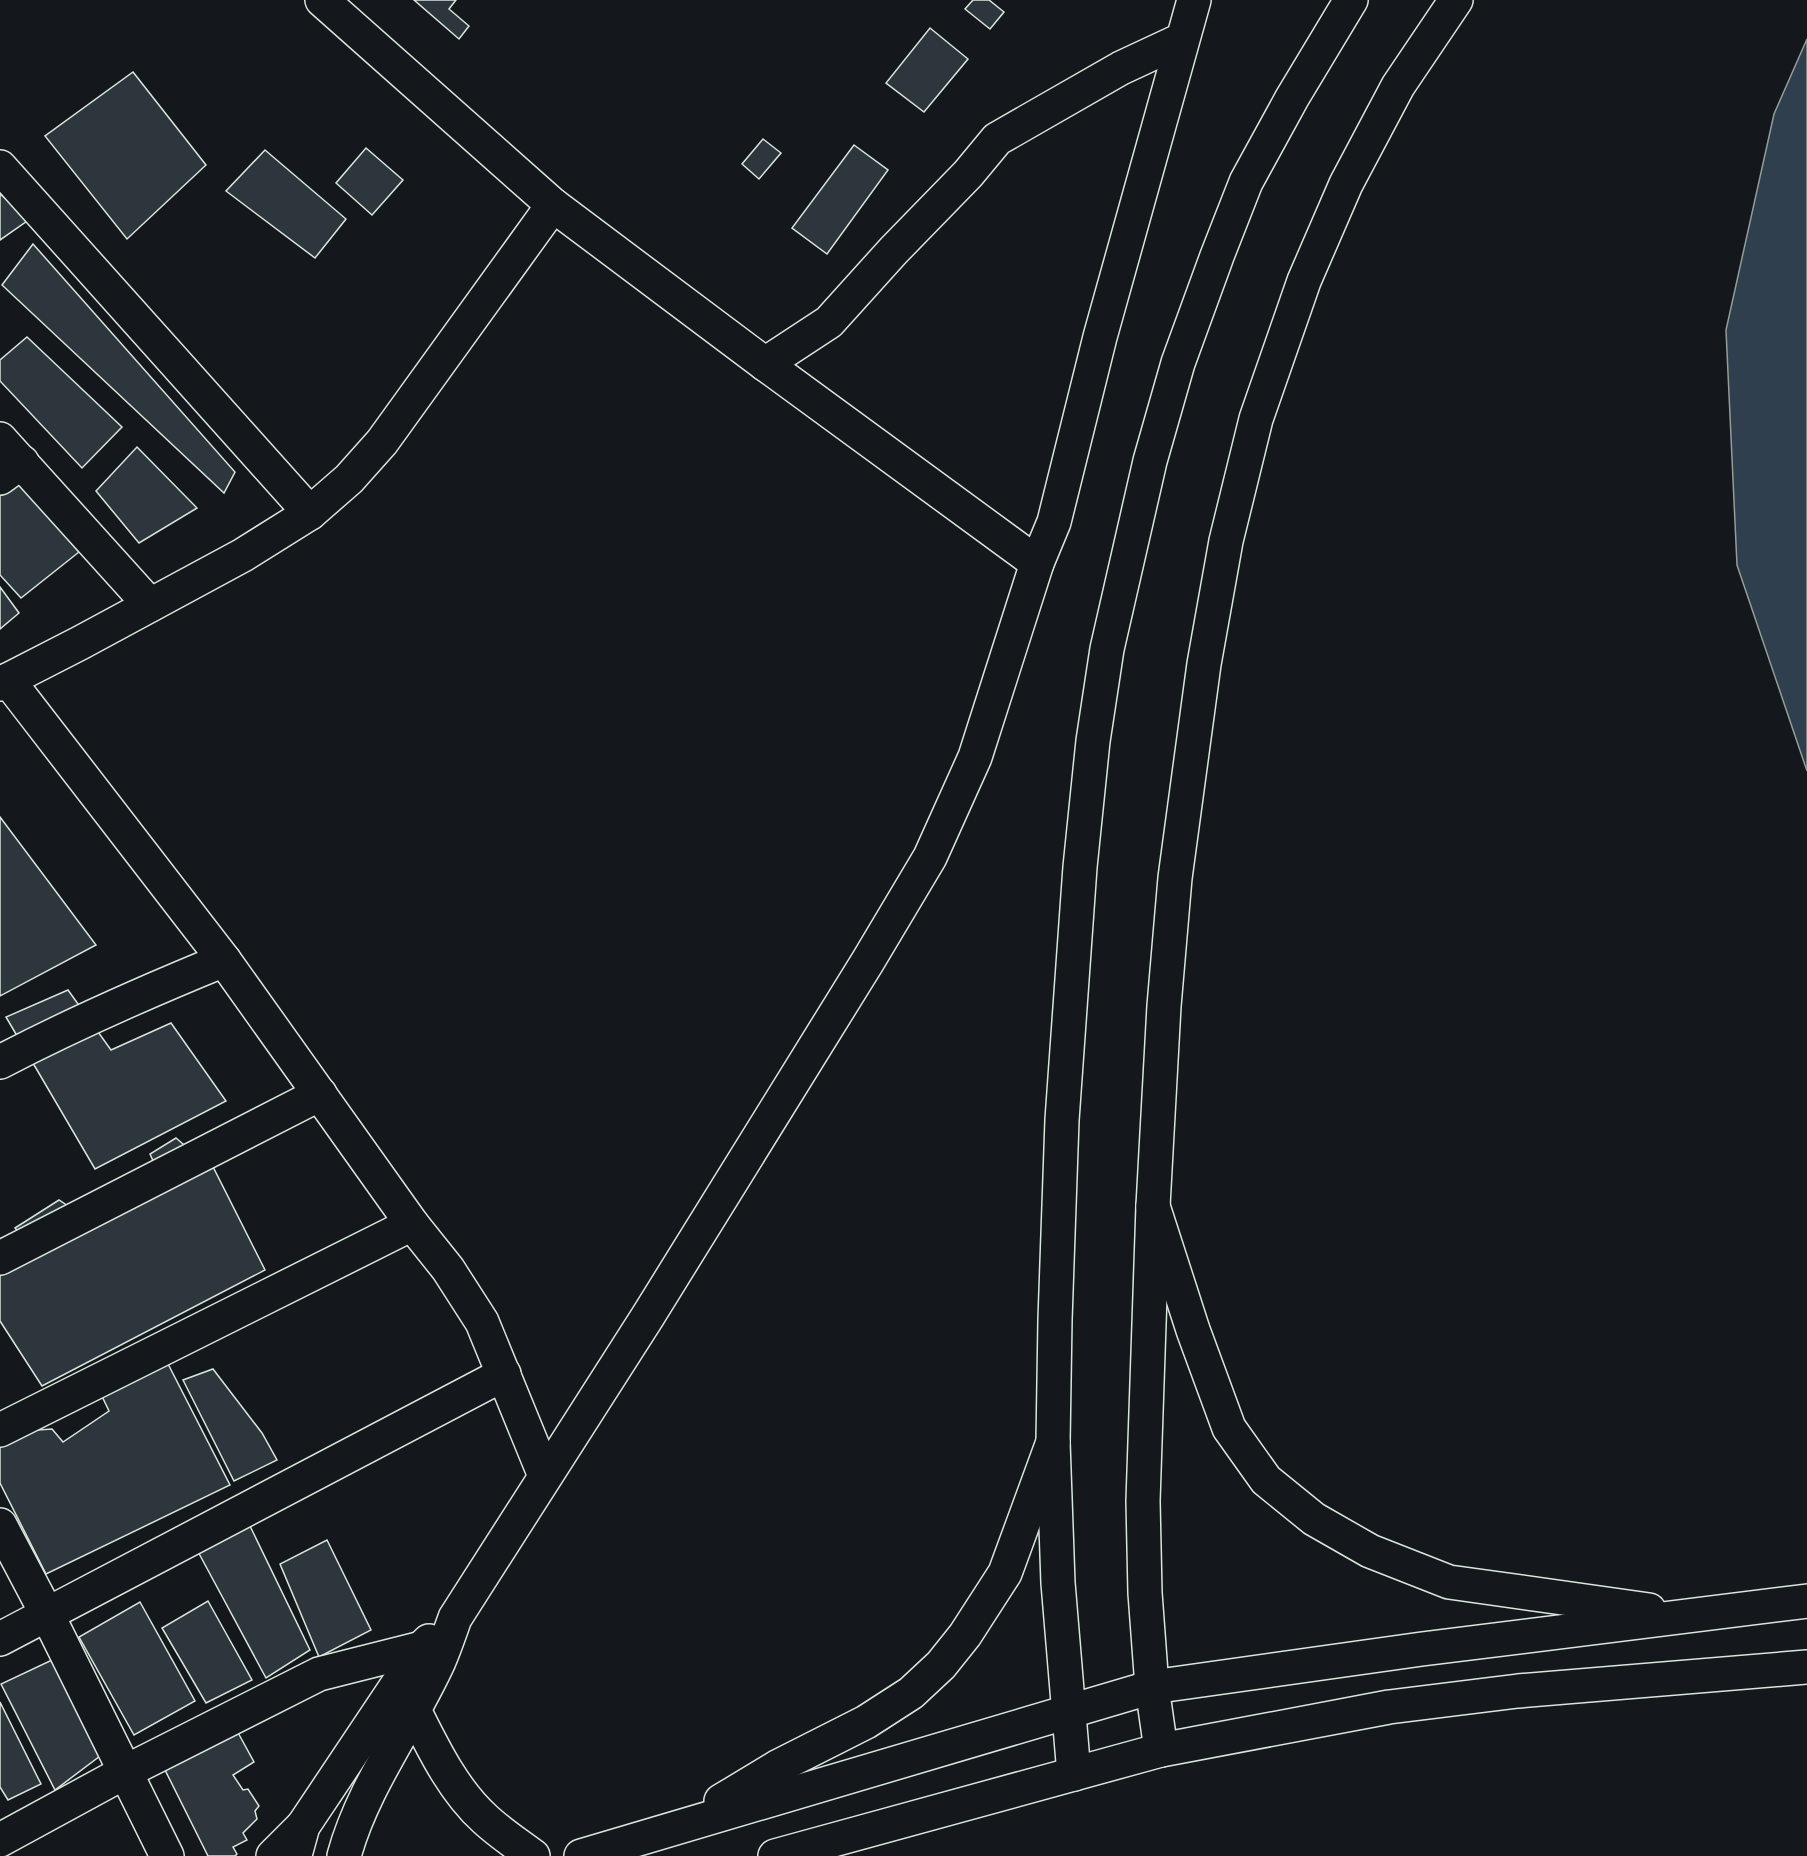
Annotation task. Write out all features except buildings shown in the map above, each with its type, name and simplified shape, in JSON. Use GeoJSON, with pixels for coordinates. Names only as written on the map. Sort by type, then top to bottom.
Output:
{"type":"FeatureCollection","features":[{"type":"Feature","properties":{"kind":"street"},"geometry":{"type":"LineString","coordinates":[[322,0],[553,205],[1037,563]]}},
{"type":"Feature","properties":{"kind":"street"},"geometry":{"type":"LineString","coordinates":[[344,1856],[351,1831],[368,1792],[439,1660],[455,1618],[824,1032],[930,857],[975,757],[1037,563],[1054,522],[1100,337],[1194,0]]}},
{"type":"Feature","properties":{"kind":"street"},"geometry":{"type":"LineString","coordinates":[[1074,1774],[1058,1583],[1053,1442],[1055,1320],[1064,1097],[1080,867],[1093,741],[1107,649],[1150,461],[1178,363],[1216,256],[1246,182],[1292,98],[1351,0]]}},
{"type":"Feature","properties":{"kind":"street"},"geometry":{"type":"LineString","coordinates":[[1161,1750],[1152,1687],[1145,1593],[1143,1501],[1153,1206],[1164,1006],[1174,878],[1206,653],[1226,541],[1256,419],[1304,281],[1346,184],[1398,86],[1456,0]]}},
{"type":"Feature","properties":{"kind":"street"},"geometry":{"type":"LineString","coordinates":[[765,364],[829,322],[998,139],[1121,68],[1181,40]]}},
{"type":"Feature","properties":{"kind":"street"},"geometry":{"type":"LineString","coordinates":[[0,167],[310,513]]}},
{"type":"Feature","properties":{"kind":"street"},"geometry":{"type":"LineString","coordinates":[[545,1476],[482,1322],[448,1269],[412,1224],[224,960],[4,682],[243,555],[310,513],[349,479],[382,442],[553,205]]}},
{"type":"Feature","properties":{"kind":"street"},"geometry":{"type":"LineString","coordinates":[[0,439],[11,470],[150,605]]}},
{"type":"Feature","properties":{"kind":"street"},"geometry":{"type":"LineString","coordinates":[[0,1062],[81,1021],[224,960]]}},
{"type":"Feature","properties":{"kind":"street"},"geometry":{"type":"LineString","coordinates":[[0,1258],[320,1094]]}},
{"type":"Feature","properties":{"kind":"street"},"geometry":{"type":"LineString","coordinates":[[1153,1206],[1193,1330],[1229,1428],[1266,1480],[1314,1520],[1370,1551],[1449,1582],[1695,1617]]}},
{"type":"Feature","properties":{"kind":"street"},"geometry":{"type":"LineString","coordinates":[[0,1430],[412,1224]]}},
{"type":"Feature","properties":{"kind":"street"},"geometry":{"type":"LineString","coordinates":[[0,1639],[504,1374]]}},
{"type":"Feature","properties":{"kind":"street"},"geometry":{"type":"LineString","coordinates":[[682,1825],[779,1766],[866,1722],[911,1693],[941,1665],[965,1635],[1005,1573],[1053,1442]]}},
{"type":"Feature","properties":{"kind":"street"},"geometry":{"type":"LineString","coordinates":[[0,1525],[47,1614],[167,1856]]}},
{"type":"Feature","properties":{"kind":"street"},"geometry":{"type":"LineString","coordinates":[[580,1856],[1152,1687],[1422,1649],[1695,1617],[1807,1601]]}},
{"type":"Feature","properties":{"kind":"street"},"geometry":{"type":"LineString","coordinates":[[273,1856],[299,1841],[422,1648],[455,1618]]}},
{"type":"Feature","properties":{"kind":"street"},"geometry":{"type":"LineString","coordinates":[[0,1840],[125,1772],[320,1674],[422,1648]]}},
{"type":"Feature","properties":{"kind":"street"},"geometry":{"type":"LineString","coordinates":[[775,1856],[1161,1750],[1389,1707],[1518,1691],[1807,1667]]}},
{"type":"Feature","properties":{"kind":"street"},"geometry":{"type":"LineString","coordinates":[[414,1710],[439,1759],[465,1797],[484,1818],[533,1856]]}},
{"type":"Feature","properties":{"kind":"water"},"geometry":{"type":"Polygon","coordinates":[[[1807,39],[1807,771],[1737,565],[1726,330],[1774,114],[1807,39]]]}}]}
